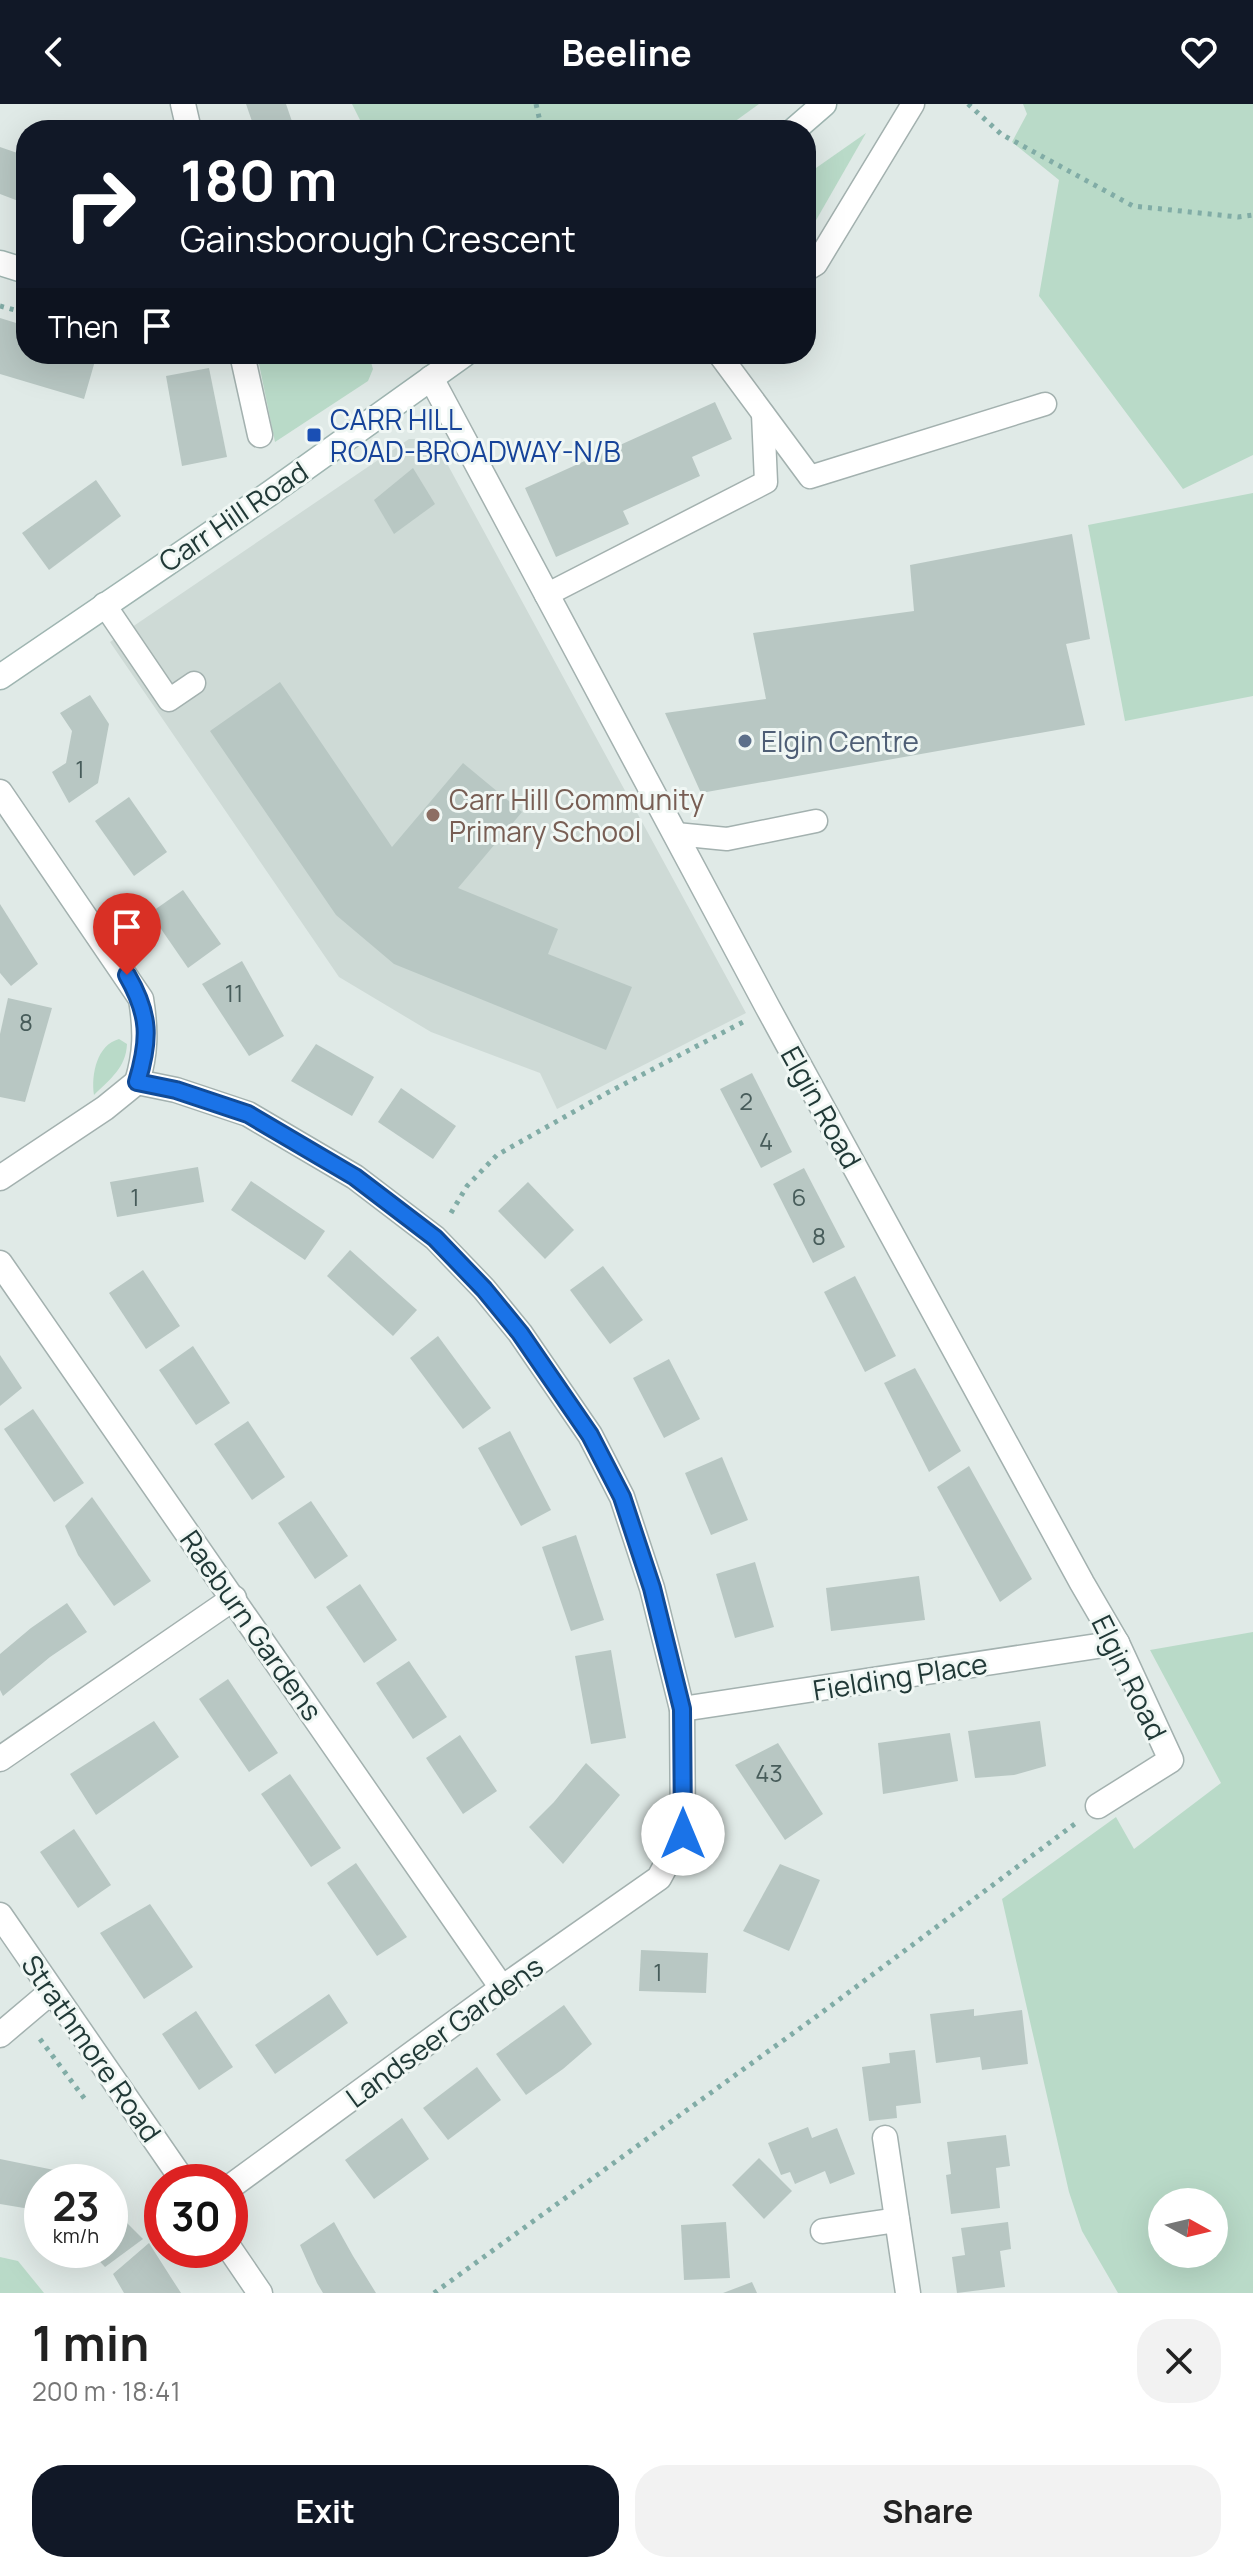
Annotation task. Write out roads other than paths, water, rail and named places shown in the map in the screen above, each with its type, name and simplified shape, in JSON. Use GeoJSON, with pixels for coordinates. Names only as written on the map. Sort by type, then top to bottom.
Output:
{"type":"FeatureCollection","features":[{"type":"Feature","properties":{"kind":"street"},"geometry":{"type":"LineString","coordinates":[[806,120],[824,104]]}},
{"type":"Feature","properties":{"kind":"street"},"geometry":{"type":"LineString","coordinates":[[244,364],[260,435]]}},
{"type":"Feature","properties":{"kind":"street","name":"Carr Hill Road"},"geometry":{"type":"LineString","coordinates":[[0,677],[269,494],[451,364]]}},
{"type":"Feature","properties":{"kind":"street","name":"Elgin Road"},"geometry":{"type":"LineString","coordinates":[[431,378],[768,1008],[1117,1643],[1171,1760],[1098,1806]]}},
{"type":"Feature","properties":{"kind":"street"},"geometry":{"type":"LineString","coordinates":[[0,792],[141,999],[146,1029],[145,1056],[137,1082],[105,1108],[0,1178]]}},
{"type":"Feature","properties":{"kind":"street"},"geometry":{"type":"LineString","coordinates":[[137,1082],[176,1090],[248,1114],[355,1177],[435,1238],[484,1289],[520,1333],[590,1435],[622,1497],[647,1573],[682,1709]]}},
{"type":"Feature","properties":{"kind":"street","name":"Raeburn Gardens"},"geometry":{"type":"LineString","coordinates":[[0,1263],[502,1988]]}},
{"type":"Feature","properties":{"kind":"street"},"geometry":{"type":"LineString","coordinates":[[0,1759],[234,1598]]}},
{"type":"Feature","properties":{"kind":"street","name":"Fielding Place"},"geometry":{"type":"LineString","coordinates":[[682,1709],[1117,1643]]}},
{"type":"Feature","properties":{"kind":"street","name":"Landseer Gardens"},"geometry":{"type":"LineString","coordinates":[[248,2174],[502,1988],[659,1878],[683,1834],[682,1709]]}},
{"type":"Feature","properties":{"kind":"street","name":"Strathmore Road"},"geometry":{"type":"LineString","coordinates":[[0,1915],[172,2164]]}},
{"type":"Feature","properties":{"kind":"street"},"geometry":{"type":"LineString","coordinates":[[0,2035],[52,1991]]}},
{"type":"Feature","properties":{"kind":"street"},"geometry":{"type":"LineString","coordinates":[[885,2138],[908,2293]]}},
{"type":"Feature","properties":{"kind":"street"},"geometry":{"type":"LineString","coordinates":[[823,2231],[897,2220]]}},
{"type":"Feature","properties":{"kind":"street"},"geometry":{"type":"LineString","coordinates":[[243,2268],[260,2293]]}},
{"type":"Feature","properties":{"kind":"lane"},"geometry":{"type":"LineString","coordinates":[[816,264],[913,104]]}},
{"type":"Feature","properties":{"kind":"lane"},"geometry":{"type":"LineString","coordinates":[[726,364],[810,477],[1045,404]]}},
{"type":"Feature","properties":{"kind":"lane"},"geometry":{"type":"LineString","coordinates":[[546,595],[766,482],[763,414]]}},
{"type":"Feature","properties":{"kind":"lane"},"geometry":{"type":"LineString","coordinates":[[104,604],[169,700],[194,683]]}},
{"type":"Feature","properties":{"kind":"lane"},"geometry":{"type":"LineString","coordinates":[[676,834],[727,839],[816,821]]}},
{"type":"Feature","properties":{"kind":"place","name":"CARR HILL ROAD-BROADWAY-N/B"},"geometry":{"type":"Point","coordinates":[314,435]}},
{"type":"Feature","properties":{"kind":"place","name":"Elgin Centre"},"geometry":{"type":"Point","coordinates":[745,741]}},
{"type":"Feature","properties":{"kind":"place","name":"Carr Hill Community Primary School"},"geometry":{"type":"Point","coordinates":[433,815]}}]}
